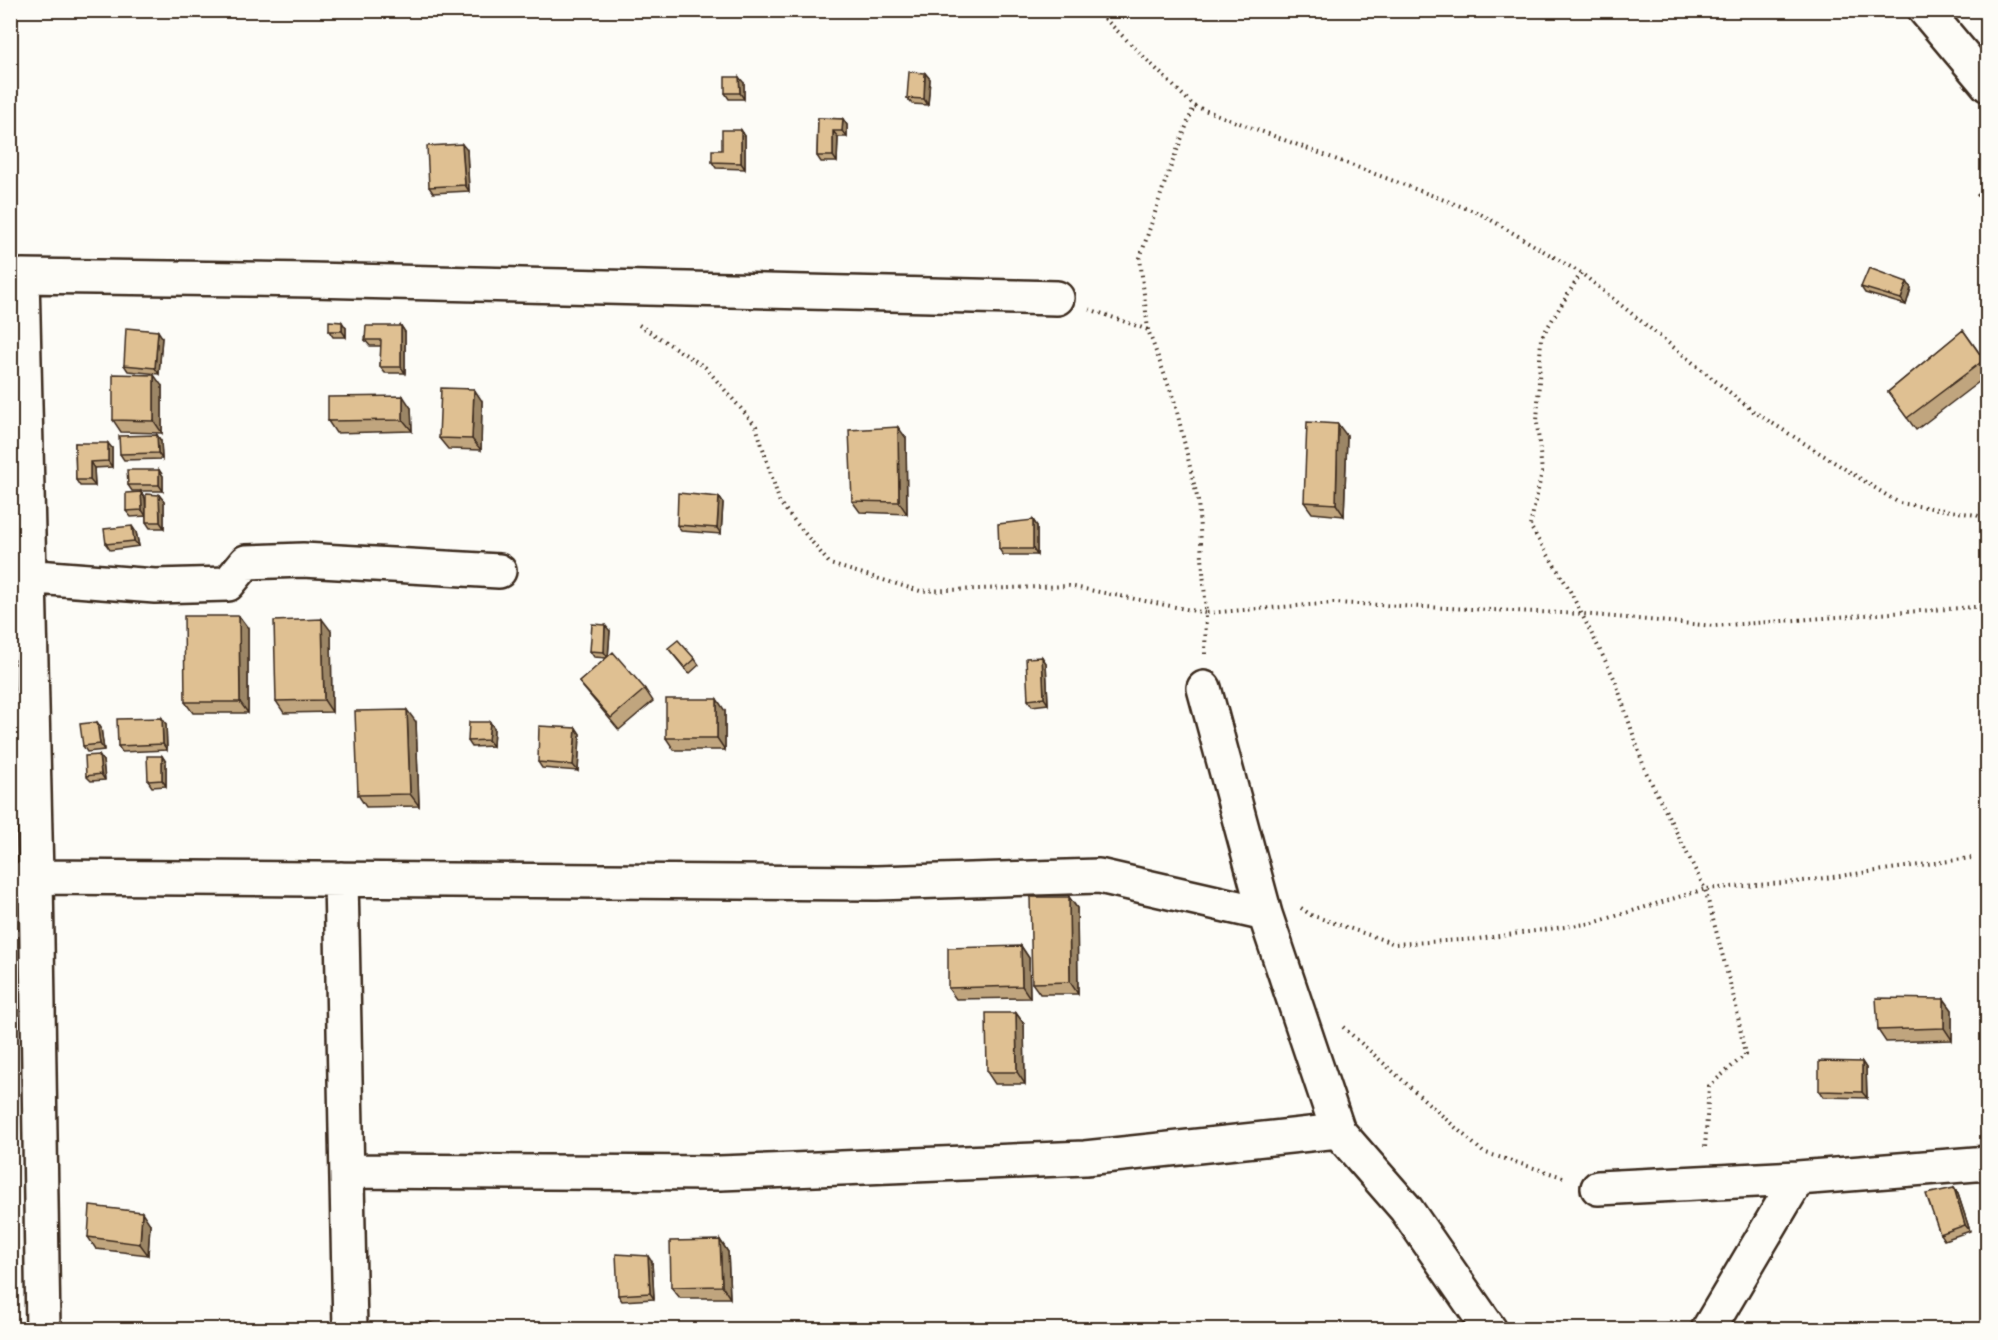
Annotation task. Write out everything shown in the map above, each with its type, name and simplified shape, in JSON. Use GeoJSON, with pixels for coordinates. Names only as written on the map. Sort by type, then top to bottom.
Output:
{"type":"FeatureCollection","features":[{"type":"Feature","properties":{"kind":"street"},"geometry":{"type":"LineString","coordinates":[[1925,10],[1988,85]]}},
{"type":"Feature","properties":{"kind":"street"},"geometry":{"type":"LineString","coordinates":[[44,1329],[23,879],[16,277],[310,280],[1057,298]]}},
{"type":"Feature","properties":{"kind":"street"},"geometry":{"type":"LineString","coordinates":[[20,575],[155,586],[228,584],[246,562],[303,560],[499,571]]}},
{"type":"Feature","properties":{"kind":"street"},"geometry":{"type":"LineString","coordinates":[[1204,688],[1265,914],[1338,1131],[1406,1209],[1490,1329]]}},
{"type":"Feature","properties":{"kind":"street"},"geometry":{"type":"LineString","coordinates":[[23,879],[877,883],[1099,876],[1265,914]]}},
{"type":"Feature","properties":{"kind":"street"},"geometry":{"type":"LineString","coordinates":[[340,879],[350,1329]]}},
{"type":"Feature","properties":{"kind":"street"},"geometry":{"type":"LineString","coordinates":[[347,1171],[755,1172],[1085,1158],[1338,1131]]}},
{"type":"Feature","properties":{"kind":"street"},"geometry":{"type":"LineString","coordinates":[[1598,1188],[1798,1178],[1988,1163]]}},
{"type":"Feature","properties":{"kind":"street"},"geometry":{"type":"LineString","coordinates":[[1708,1329],[1798,1178]]}},
{"type":"Feature","properties":{"kind":"path"},"geometry":{"type":"LineString","coordinates":[[1096,10],[1194,106],[1479,213],[1581,273],[1753,411],[1899,503],[1976,515],[1988,520]]}},
{"type":"Feature","properties":{"kind":"path"},"geometry":{"type":"LineString","coordinates":[[1194,106],[1166,179],[1140,258],[1148,330],[1175,403],[1198,501],[1206,614],[1204,688]]}},
{"type":"Feature","properties":{"kind":"path"},"geometry":{"type":"LineString","coordinates":[[1581,273],[1541,338],[1537,423],[1542,472],[1530,526],[1568,587],[1615,680],[1645,770],[1705,889],[1736,1006],[1745,1055],[1709,1086],[1702,1183]]}},
{"type":"Feature","properties":{"kind":"path"},"geometry":{"type":"LineString","coordinates":[[1057,298],[1148,330]]}},
{"type":"Feature","properties":{"kind":"path"},"geometry":{"type":"LineString","coordinates":[[634,322],[705,367],[756,426],[780,503],[830,564],[920,591],[1069,586],[1206,614],[1335,603],[1582,614],[1714,627],[1988,606]]}},
{"type":"Feature","properties":{"kind":"path"},"geometry":{"type":"LineString","coordinates":[[1254,875],[1311,915],[1395,944],[1478,939],[1593,923],[1705,889],[1796,882],[1971,858]]}},
{"type":"Feature","properties":{"kind":"path"},"geometry":{"type":"LineString","coordinates":[[1342,1027],[1483,1152],[1598,1188]]}},
{"type":"Feature","properties":{"kind":"building"},"geometry":{"type":"Polygon","coordinates":[[[909,72],[925,73],[924,99],[907,98],[909,72]]]}},
{"type":"Feature","properties":{"kind":"building"},"geometry":{"type":"Polygon","coordinates":[[[725,77],[739,77],[740,93],[725,93],[725,77]]]}},
{"type":"Feature","properties":{"kind":"building"},"geometry":{"type":"Polygon","coordinates":[[[818,118],[843,119],[842,131],[833,131],[833,156],[817,156],[818,118]]]}},
{"type":"Feature","properties":{"kind":"building"},"geometry":{"type":"Polygon","coordinates":[[[722,130],[741,130],[741,163],[712,162],[712,150],[722,150],[722,130]]]}},
{"type":"Feature","properties":{"kind":"building"},"geometry":{"type":"Polygon","coordinates":[[[462,144],[465,185],[429,187],[427,146],[462,144]]]}},
{"type":"Feature","properties":{"kind":"building"},"geometry":{"type":"Polygon","coordinates":[[[1988,186],[1988,207],[1977,195],[1988,186]]]}},
{"type":"Feature","properties":{"kind":"building"},"geometry":{"type":"Polygon","coordinates":[[[1869,268],[1907,282],[1901,299],[1861,287],[1869,268]]]}},
{"type":"Feature","properties":{"kind":"building"},"geometry":{"type":"Polygon","coordinates":[[[329,321],[342,322],[342,331],[329,331],[329,321]]]}},
{"type":"Feature","properties":{"kind":"building"},"geometry":{"type":"Polygon","coordinates":[[[366,326],[401,326],[401,367],[380,367],[381,340],[365,340],[366,326]]]}},
{"type":"Feature","properties":{"kind":"building"},"geometry":{"type":"Polygon","coordinates":[[[126,328],[158,331],[155,368],[124,365],[126,328]]]}},
{"type":"Feature","properties":{"kind":"building"},"geometry":{"type":"Polygon","coordinates":[[[1963,330],[1984,360],[1907,418],[1888,392],[1963,330]]]}},
{"type":"Feature","properties":{"kind":"building"},"geometry":{"type":"Polygon","coordinates":[[[113,374],[154,375],[154,421],[113,420],[113,374]]]}},
{"type":"Feature","properties":{"kind":"building"},"geometry":{"type":"Polygon","coordinates":[[[441,388],[474,389],[472,439],[439,438],[441,388]]]}},
{"type":"Feature","properties":{"kind":"building"},"geometry":{"type":"Polygon","coordinates":[[[403,396],[403,420],[328,421],[328,397],[403,396]]]}},
{"type":"Feature","properties":{"kind":"building"},"geometry":{"type":"Polygon","coordinates":[[[1307,422],[1338,424],[1336,504],[1304,502],[1307,422]]]}},
{"type":"Feature","properties":{"kind":"building"},"geometry":{"type":"Polygon","coordinates":[[[898,427],[899,502],[852,501],[849,430],[898,427]]]}},
{"type":"Feature","properties":{"kind":"building"},"geometry":{"type":"Polygon","coordinates":[[[157,435],[158,453],[120,454],[119,436],[157,435]]]}},
{"type":"Feature","properties":{"kind":"building"},"geometry":{"type":"Polygon","coordinates":[[[75,443],[108,443],[108,461],[90,462],[90,480],[76,480],[75,443]]]}},
{"type":"Feature","properties":{"kind":"building"},"geometry":{"type":"Polygon","coordinates":[[[127,470],[159,470],[159,485],[128,485],[127,470]]]}},
{"type":"Feature","properties":{"kind":"building"},"geometry":{"type":"Polygon","coordinates":[[[141,492],[142,510],[126,511],[126,493],[141,492]]]}},
{"type":"Feature","properties":{"kind":"building"},"geometry":{"type":"Polygon","coordinates":[[[678,493],[719,497],[717,528],[677,525],[678,493]]]}},
{"type":"Feature","properties":{"kind":"building"},"geometry":{"type":"Polygon","coordinates":[[[146,494],[159,495],[160,522],[146,522],[146,494]]]}},
{"type":"Feature","properties":{"kind":"building"},"geometry":{"type":"Polygon","coordinates":[[[1033,520],[1033,549],[999,549],[998,524],[1033,520]]]}},
{"type":"Feature","properties":{"kind":"building"},"geometry":{"type":"Polygon","coordinates":[[[132,526],[134,541],[106,544],[104,529],[132,526]]]}},
{"type":"Feature","properties":{"kind":"building"},"geometry":{"type":"Polygon","coordinates":[[[184,616],[239,616],[240,702],[185,702],[184,616]]]}},
{"type":"Feature","properties":{"kind":"building"},"geometry":{"type":"Polygon","coordinates":[[[322,619],[324,700],[276,701],[274,621],[322,619]]]}},
{"type":"Feature","properties":{"kind":"building"},"geometry":{"type":"Polygon","coordinates":[[[592,624],[605,625],[604,652],[590,651],[592,624]]]}},
{"type":"Feature","properties":{"kind":"building"},"geometry":{"type":"Polygon","coordinates":[[[678,640],[695,659],[685,668],[668,648],[678,640]]]}},
{"type":"Feature","properties":{"kind":"building"},"geometry":{"type":"Polygon","coordinates":[[[613,652],[645,689],[611,718],[579,682],[613,652]]]}},
{"type":"Feature","properties":{"kind":"building"},"geometry":{"type":"Polygon","coordinates":[[[1042,657],[1044,698],[1028,700],[1026,658],[1042,657]]]}},
{"type":"Feature","properties":{"kind":"building"},"geometry":{"type":"Polygon","coordinates":[[[666,699],[717,699],[717,738],[666,738],[666,699]]]}},
{"type":"Feature","properties":{"kind":"building"},"geometry":{"type":"Polygon","coordinates":[[[407,710],[410,794],[358,795],[355,711],[407,710]]]}},
{"type":"Feature","properties":{"kind":"building"},"geometry":{"type":"Polygon","coordinates":[[[162,718],[163,744],[118,746],[117,719],[162,718]]]}},
{"type":"Feature","properties":{"kind":"building"},"geometry":{"type":"Polygon","coordinates":[[[97,722],[100,744],[83,746],[80,724],[97,722]]]}},
{"type":"Feature","properties":{"kind":"building"},"geometry":{"type":"Polygon","coordinates":[[[469,722],[490,722],[488,740],[468,741],[469,722]]]}},
{"type":"Feature","properties":{"kind":"building"},"geometry":{"type":"Polygon","coordinates":[[[539,726],[576,728],[573,765],[538,762],[539,726]]]}},
{"type":"Feature","properties":{"kind":"building"},"geometry":{"type":"Polygon","coordinates":[[[99,755],[101,774],[86,776],[85,756],[99,755]]]}},
{"type":"Feature","properties":{"kind":"building"},"geometry":{"type":"Polygon","coordinates":[[[147,756],[162,756],[162,780],[148,781],[147,756]]]}},
{"type":"Feature","properties":{"kind":"building"},"geometry":{"type":"Polygon","coordinates":[[[1030,897],[1069,897],[1070,982],[1032,983],[1030,897]]]}},
{"type":"Feature","properties":{"kind":"building"},"geometry":{"type":"Polygon","coordinates":[[[1021,946],[1022,986],[948,988],[948,948],[1021,946]]]}},
{"type":"Feature","properties":{"kind":"building"},"geometry":{"type":"Polygon","coordinates":[[[1985,992],[1988,992],[1988,1030],[1985,992]]]}},
{"type":"Feature","properties":{"kind":"building"},"geometry":{"type":"Polygon","coordinates":[[[1876,998],[1944,999],[1944,1028],[1878,1030],[1876,998]]]}},
{"type":"Feature","properties":{"kind":"building"},"geometry":{"type":"Polygon","coordinates":[[[986,1013],[1016,1013],[1017,1072],[987,1072],[986,1013]]]}},
{"type":"Feature","properties":{"kind":"building"},"geometry":{"type":"Polygon","coordinates":[[[1819,1061],[1862,1062],[1862,1092],[1819,1091],[1819,1061]]]}},
{"type":"Feature","properties":{"kind":"building"},"geometry":{"type":"Polygon","coordinates":[[[1954,1188],[1965,1225],[1940,1234],[1926,1194],[1954,1188]]]}},
{"type":"Feature","properties":{"kind":"building"},"geometry":{"type":"Polygon","coordinates":[[[90,1206],[142,1212],[140,1244],[88,1237],[90,1206]]]}},
{"type":"Feature","properties":{"kind":"building"},"geometry":{"type":"Polygon","coordinates":[[[720,1240],[722,1286],[671,1287],[670,1241],[720,1240]]]}},
{"type":"Feature","properties":{"kind":"building"},"geometry":{"type":"Polygon","coordinates":[[[616,1254],[648,1256],[650,1293],[618,1295],[616,1254]]]}},
{"type":"Feature","properties":{"kind":"building"},"geometry":{"type":"Polygon","coordinates":[[[429,1322],[446,1329],[425,1329],[429,1322]]]}},
{"type":"Feature","properties":{"kind":"building"},"geometry":{"type":"Polygon","coordinates":[[[1669,1324],[1669,1329],[1642,1329],[1669,1324]]]}}]}
